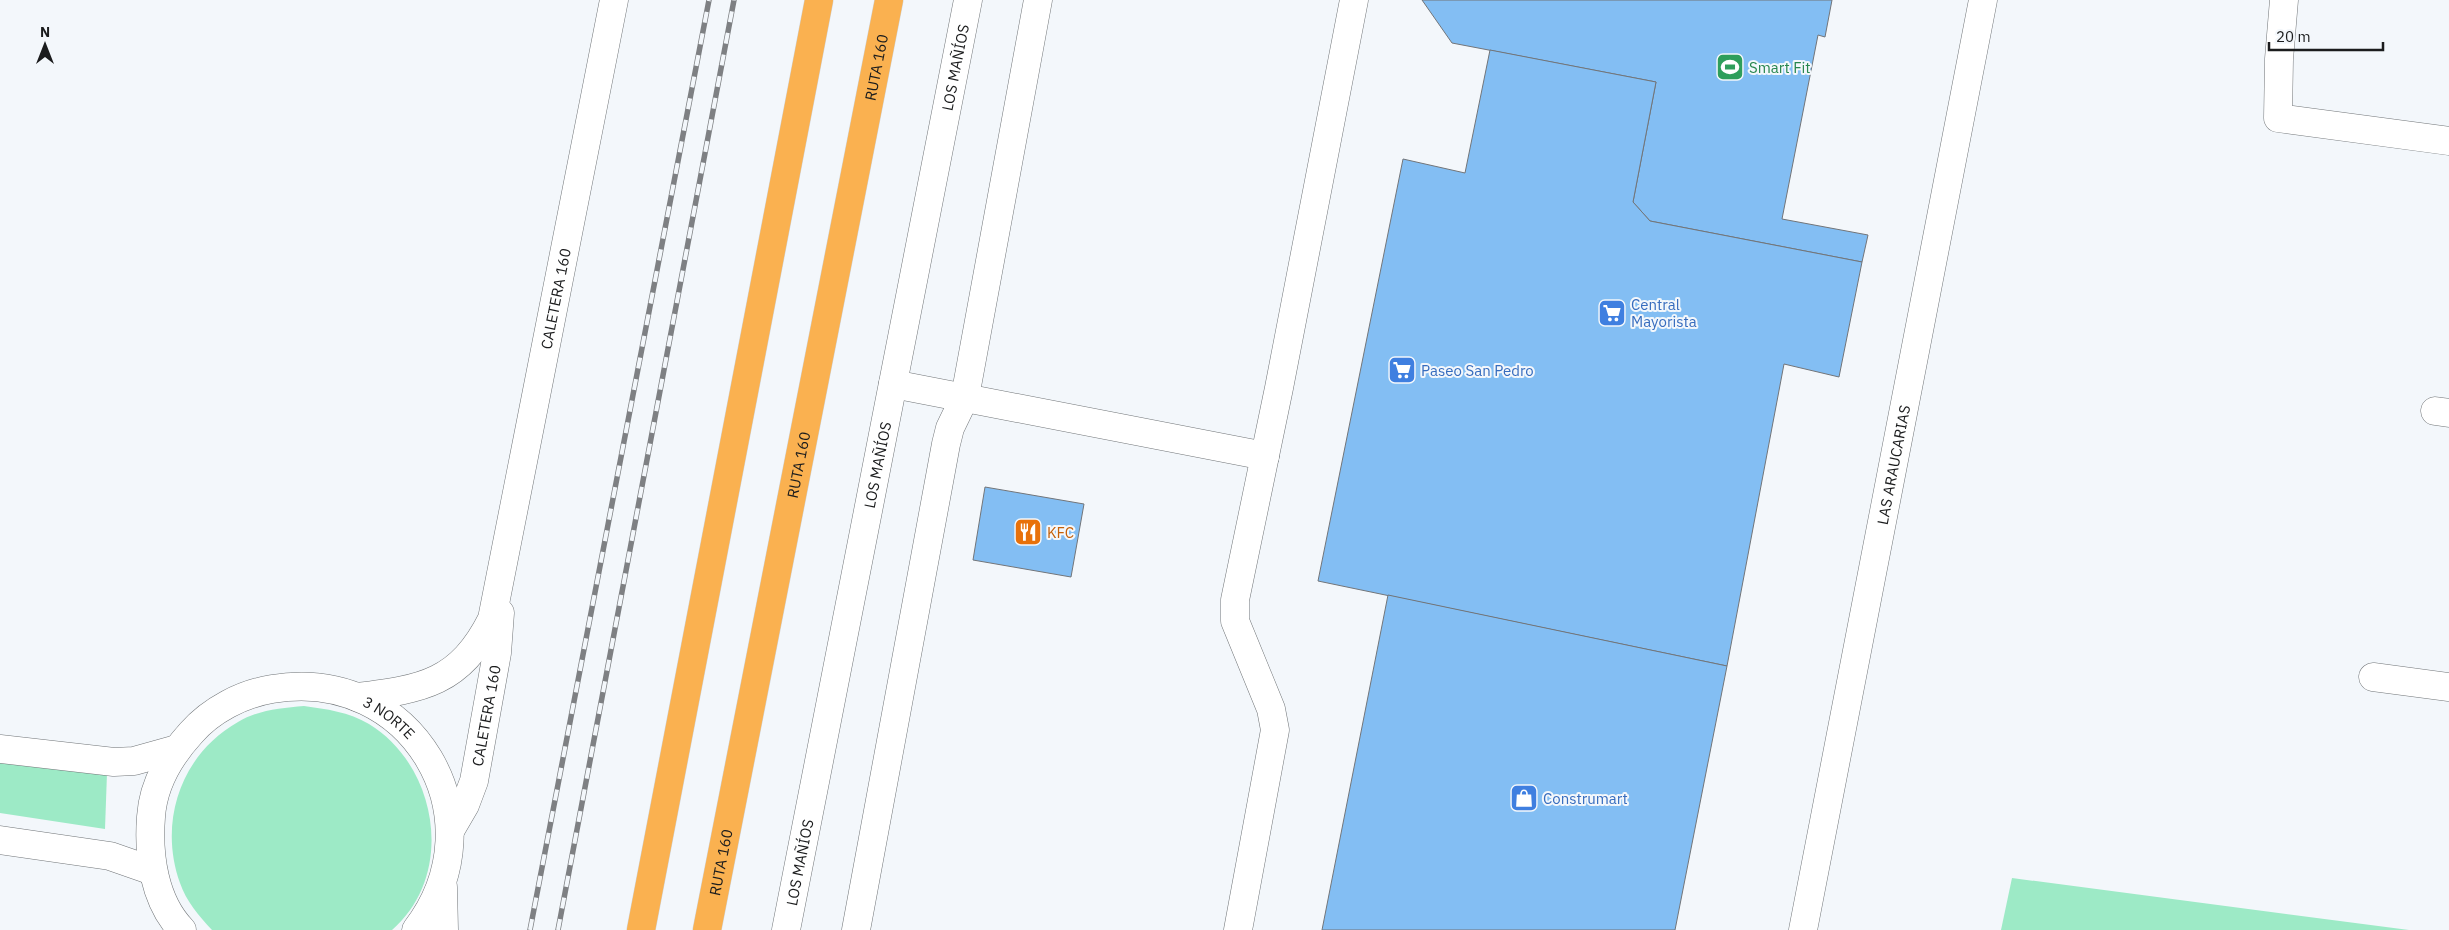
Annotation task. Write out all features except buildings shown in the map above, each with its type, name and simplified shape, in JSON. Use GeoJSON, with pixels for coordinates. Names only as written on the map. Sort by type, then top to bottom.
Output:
{"type":"FeatureCollection","features":[{"type":"Feature","properties":{"kind":"highway"},"geometry":{"type":"LineString","coordinates":[[641,930],[819,0]]}},
{"type":"Feature","properties":{"kind":"highway","name":"RUTA 160"},"geometry":{"type":"LineString","coordinates":[[707,930],[889,0]]}},
{"type":"Feature","properties":{"kind":"street","name":"CALETERA 160"},"geometry":{"type":"LineString","coordinates":[[358,697],[408,691],[450,671],[463,661],[482,640],[492,619],[614,0]]}},
{"type":"Feature","properties":{"kind":"street","name":"LOS MAÑÍOS"},"geometry":{"type":"LineString","coordinates":[[786,930],[968,0]]}},
{"type":"Feature","properties":{"kind":"street"},"geometry":{"type":"LineString","coordinates":[[856,930],[946,444],[950,428],[965,397],[1038,0]]}},
{"type":"Feature","properties":{"kind":"street"},"geometry":{"type":"LineString","coordinates":[[1238,930],[1275,730],[1271,709],[1235,621],[1235,600],[1354,0]]}},
{"type":"Feature","properties":{"kind":"street","name":"LAS ARAUCARIAS"},"geometry":{"type":"LineString","coordinates":[[1803,930],[1983,0]]}},
{"type":"Feature","properties":{"kind":"street"},"geometry":{"type":"LineString","coordinates":[[2284,0],[2278,58],[2278,118],[2449,141]]}},
{"type":"Feature","properties":{"kind":"street"},"geometry":{"type":"LineString","coordinates":[[893,384],[1265,456]]}},
{"type":"Feature","properties":{"kind":"street","name":"CALETERA 160"},"geometry":{"type":"LineString","coordinates":[[451,829],[465,805],[474,781],[500,636],[497,597]]}},
{"type":"Feature","properties":{"kind":"street"},"geometry":{"type":"LineString","coordinates":[[2373,677],[2449,687]]}},
{"type":"Feature","properties":{"kind":"street","name":"3 NORTE"},"geometry":{"type":"LineString","coordinates":[[182,930],[163,900],[153,871],[149,839],[151,807],[161,777],[177,748],[199,724],[227,704],[258,691],[291,686],[325,687],[358,697],[382,710],[405,728],[423,749],[437,774],[447,800],[451,829],[449,856],[443,883],[429,913],[416,930]]}},
{"type":"Feature","properties":{"kind":"street"},"geometry":{"type":"LineString","coordinates":[[0,749],[114,762],[134,761],[177,748]]}},
{"type":"Feature","properties":{"kind":"street"},"geometry":{"type":"LineString","coordinates":[[0,840],[110,856],[153,871]]}},
{"type":"Feature","properties":{"kind":"street"},"geometry":{"type":"LineString","coordinates":[[443,883],[444,930]]}},
{"type":"Feature","properties":{"kind":"green space"},"geometry":{"type":"Polygon","coordinates":[[[304,706],[345,714],[369,724],[392,743],[411,766],[423,793],[430,822],[431,852],[425,881],[412,907],[392,930],[212,930],[189,902],[180,883],[174,860],[172,837],[174,814],[179,792],[189,771],[202,752],[218,736],[238,722],[262,712],[304,706]]]}},
{"type":"Feature","properties":{"kind":"green space"},"geometry":{"type":"Polygon","coordinates":[[[0,761],[107,773],[105,829],[0,813],[0,761]]]}},
{"type":"Feature","properties":{"kind":"green space"},"geometry":{"type":"Polygon","coordinates":[[[2012,878],[2409,930],[2001,930],[2012,878]]]}},
{"type":"Feature","properties":{"kind":"railway"},"geometry":{"type":"LineString","coordinates":[[530,930],[709,0]]}},
{"type":"Feature","properties":{"kind":"railway"},"geometry":{"type":"LineString","coordinates":[[558,930],[734,0]]}},
{"type":"Feature","properties":{"kind":"place","name":"Smart Fit"},"geometry":{"type":"Point","coordinates":[1730,67]}},
{"type":"Feature","properties":{"kind":"place","name":"Central Mayorista"},"geometry":{"type":"Point","coordinates":[1612,313]}},
{"type":"Feature","properties":{"kind":"place","name":"Paseo San Pedro"},"geometry":{"type":"Point","coordinates":[1402,370]}},
{"type":"Feature","properties":{"kind":"place","name":"KFC"},"geometry":{"type":"Point","coordinates":[1028,532]}},
{"type":"Feature","properties":{"kind":"place","name":"Construmart"},"geometry":{"type":"Point","coordinates":[1524,798]}}]}
